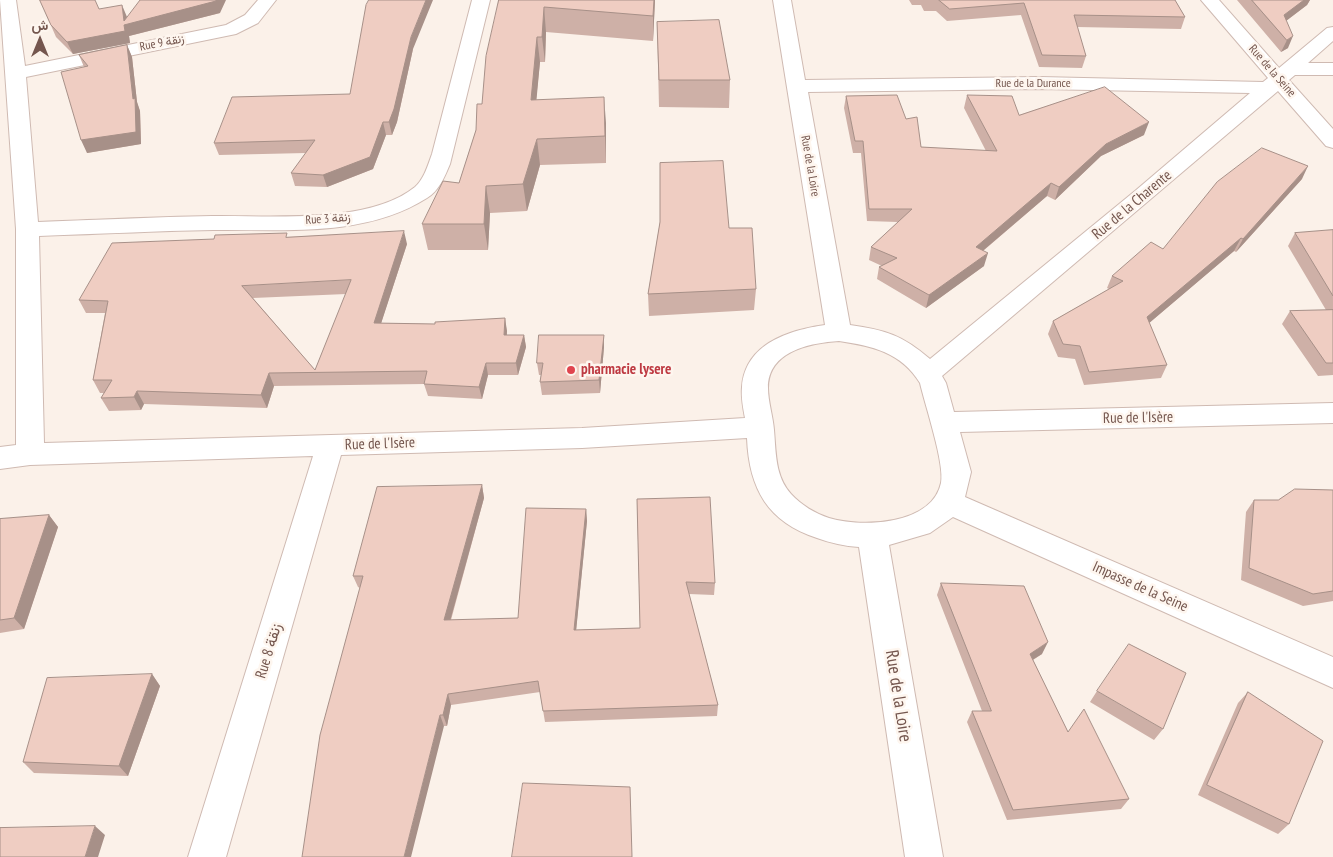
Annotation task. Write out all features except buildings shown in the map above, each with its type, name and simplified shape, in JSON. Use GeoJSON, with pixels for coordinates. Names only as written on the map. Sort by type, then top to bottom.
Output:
{"type":"FeatureCollection","features":[{"type":"Feature","properties":{"kind":"street"},"geometry":{"type":"LineString","coordinates":[[7,0],[16,73],[27,229],[30,454]]}},
{"type":"Feature","properties":{"kind":"street","name":"Rue 9 زنقة"},"geometry":{"type":"LineString","coordinates":[[16,73],[230,30],[252,20],[260,12],[267,0]]}},
{"type":"Feature","properties":{"kind":"street","name":"Rue 3 زنقة"},"geometry":{"type":"LineString","coordinates":[[27,229],[308,221],[358,217],[392,208],[423,192],[436,173],[443,154],[481,0]]}},
{"type":"Feature","properties":{"kind":"street","name":"Rue de la Loire"},"geometry":{"type":"LineString","coordinates":[[782,0],[839,332]]}},
{"type":"Feature","properties":{"kind":"street","name":"Rue de la Seine"},"geometry":{"type":"LineString","coordinates":[[1210,0],[1333,142]]}},
{"type":"Feature","properties":{"kind":"street","name":"Rue de la Charente"},"geometry":{"type":"LineString","coordinates":[[928,374],[1280,79],[1333,32]]}},
{"type":"Feature","properties":{"kind":"street","name":"Rue de la Durance"},"geometry":{"type":"LineString","coordinates":[[797,86],[1280,79],[1333,69]]}},
{"type":"Feature","properties":{"kind":"street"},"geometry":{"type":"LineString","coordinates":[[839,332],[878,338],[892,344],[916,359],[928,374],[933,383],[956,472],[956,484],[942,510],[925,523],[900,531],[872,534],[844,533],[820,528],[805,522],[784,506],[769,486],[763,466],[755,386],[762,365],[767,357],[797,338],[839,332]]}},
{"type":"Feature","properties":{"kind":"street","name":"Rue de l'Isère"},"geometry":{"type":"LineString","coordinates":[[944,422],[1333,413]]}},
{"type":"Feature","properties":{"kind":"street","name":"Rue de l'Isère"},"geometry":{"type":"LineString","coordinates":[[0,458],[30,454],[582,438],[760,427]]}},
{"type":"Feature","properties":{"kind":"street","name":"Rue 8 زنقة"},"geometry":{"type":"LineString","coordinates":[[207,857],[330,446]]}},
{"type":"Feature","properties":{"kind":"street","name":"Impasse de la Seine"},"geometry":{"type":"LineString","coordinates":[[948,502],[1333,673]]}},
{"type":"Feature","properties":{"kind":"street","name":"Rue de la Loire"},"geometry":{"type":"LineString","coordinates":[[872,534],[924,857]]}},
{"type":"Feature","properties":{"kind":"place","name":"pharmacie lysere"},"geometry":{"type":"Point","coordinates":[571,370]}}]}
